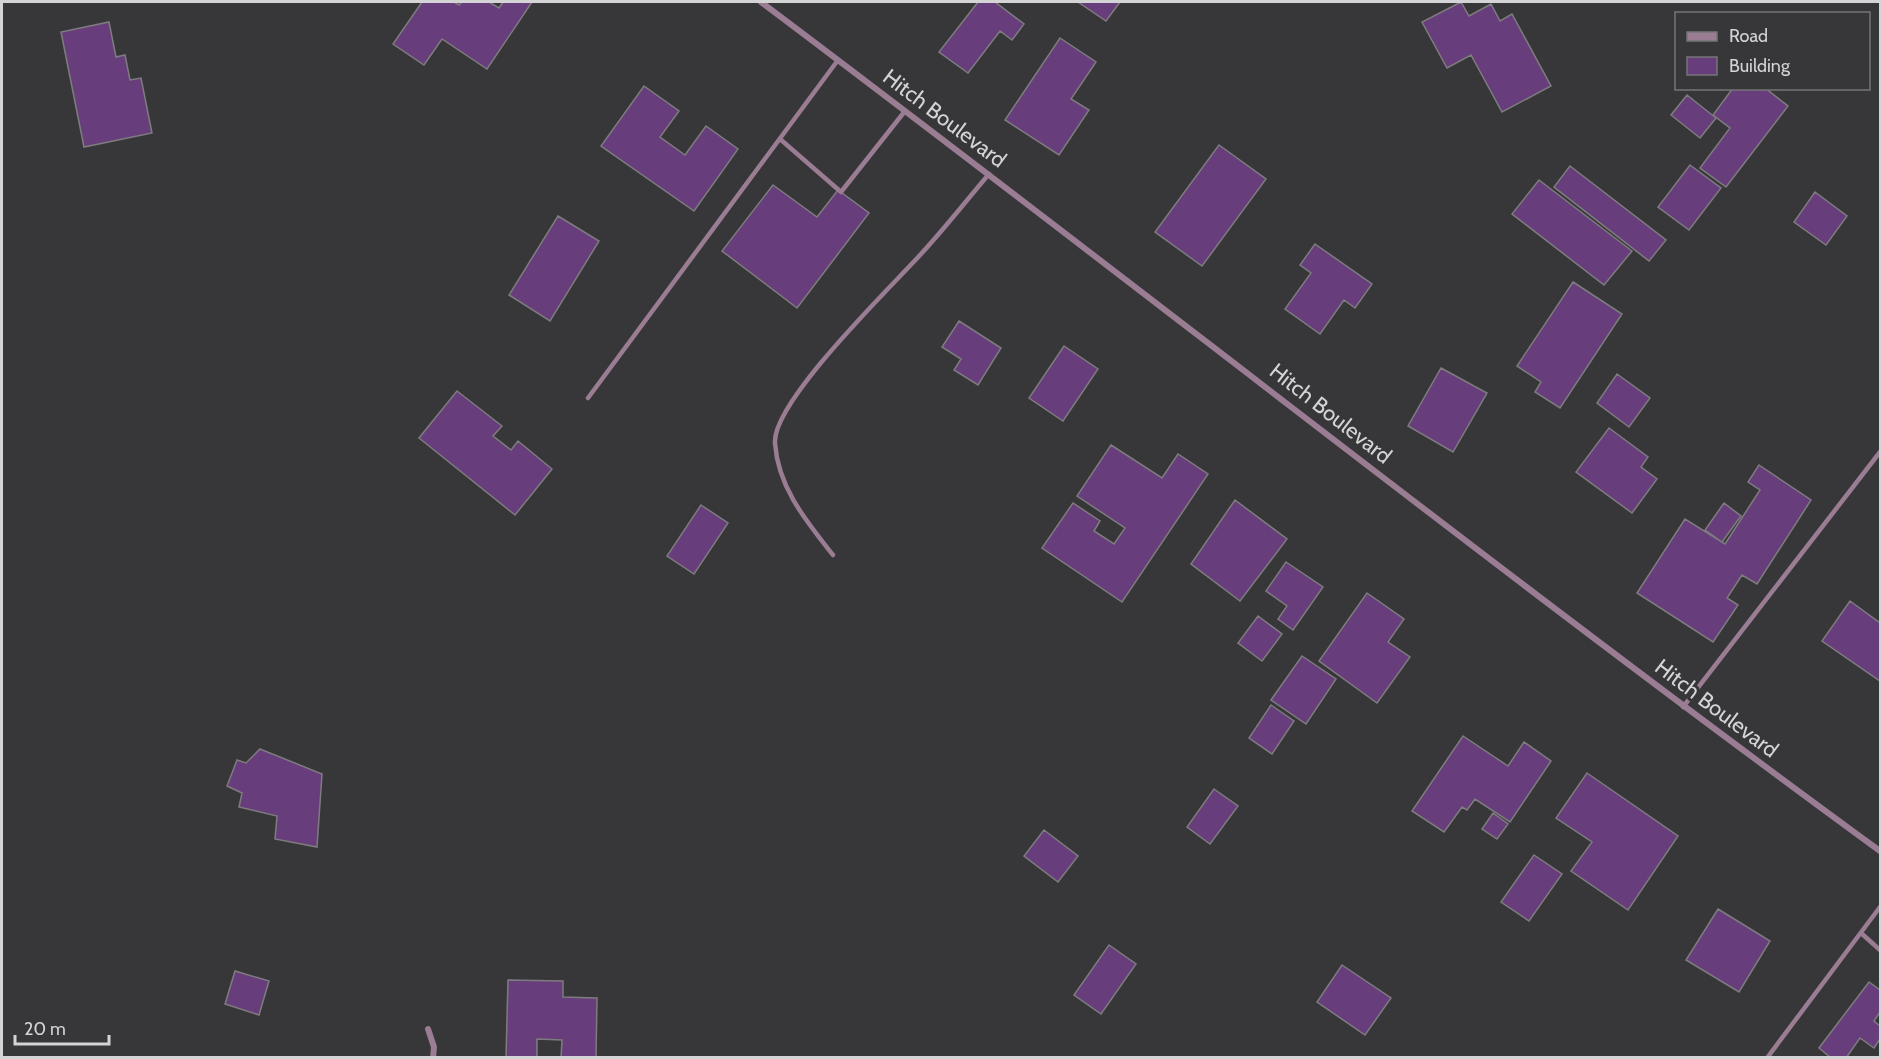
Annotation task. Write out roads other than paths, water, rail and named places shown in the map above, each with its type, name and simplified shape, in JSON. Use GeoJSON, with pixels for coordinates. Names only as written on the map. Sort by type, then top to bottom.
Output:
{"type":"FeatureCollection","features":[{"type":"Feature","properties":{"kind":"street","name":"Hitch Boulevard"},"geometry":{"type":"LineString","coordinates":[[761,2],[989,174],[1683,707],[1881,851]]}},
{"type":"Feature","properties":{"kind":"street"},"geometry":{"type":"LineString","coordinates":[[428,1029],[434,1047],[433,1058]]}},
{"type":"Feature","properties":{"kind":"lane"},"geometry":{"type":"LineString","coordinates":[[588,398],[838,60]]}},
{"type":"Feature","properties":{"kind":"lane"},"geometry":{"type":"LineString","coordinates":[[780,139],[841,192],[905,111]]}},
{"type":"Feature","properties":{"kind":"lane"},"geometry":{"type":"LineString","coordinates":[[833,555],[803,516],[782,479],[775,441],[790,404],[844,336],[922,253],[989,174]]}},
{"type":"Feature","properties":{"kind":"lane"},"geometry":{"type":"LineString","coordinates":[[1683,707],[1881,452]]}},
{"type":"Feature","properties":{"kind":"lane"},"geometry":{"type":"LineString","coordinates":[[1767,1058],[1881,907]]}},
{"type":"Feature","properties":{"kind":"lane"},"geometry":{"type":"LineString","coordinates":[[1861,933],[1881,950]]}}]}
